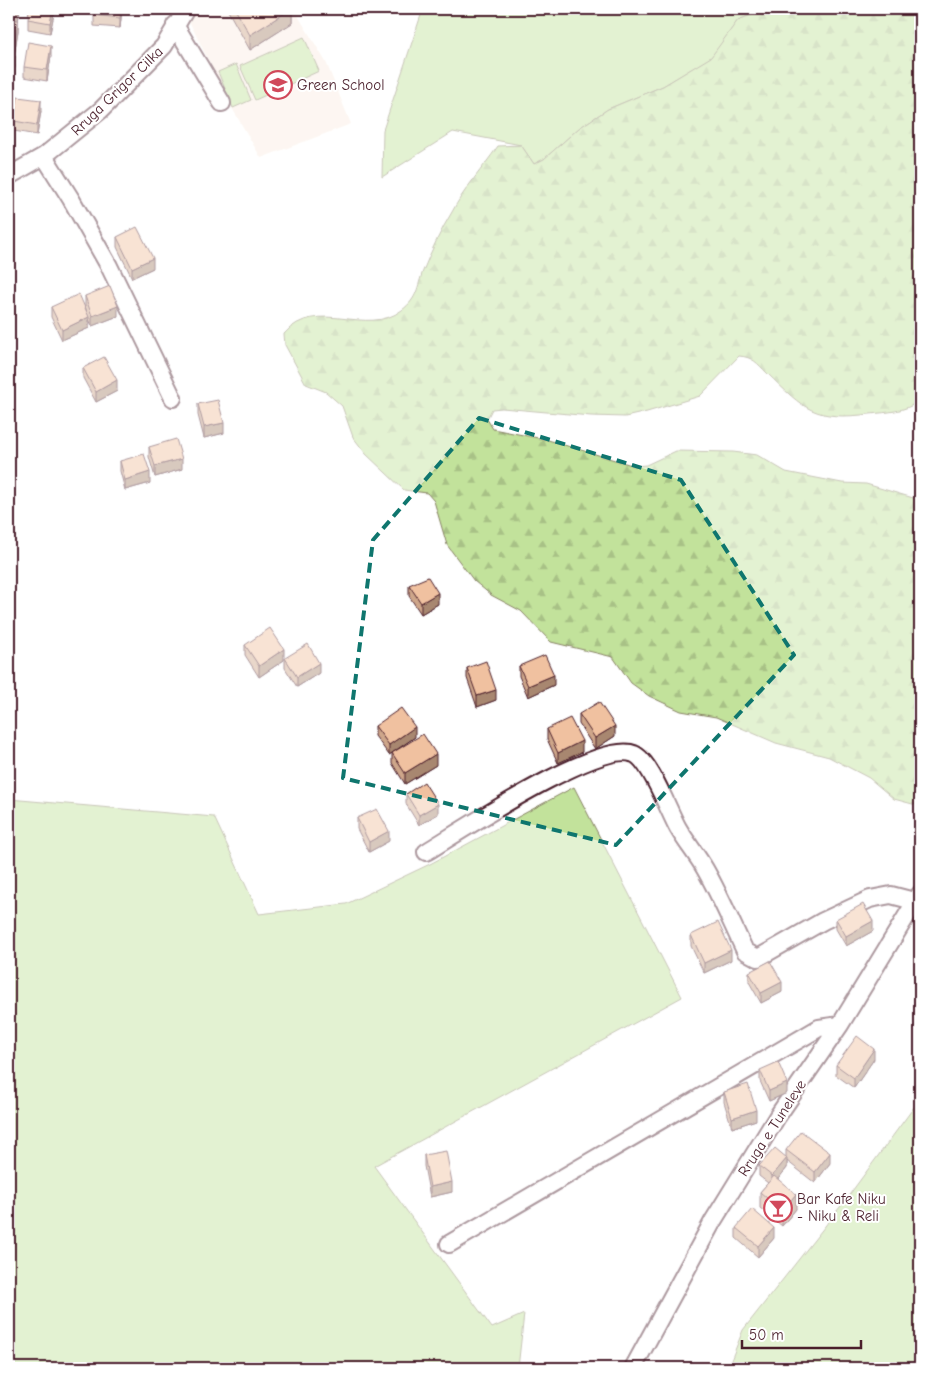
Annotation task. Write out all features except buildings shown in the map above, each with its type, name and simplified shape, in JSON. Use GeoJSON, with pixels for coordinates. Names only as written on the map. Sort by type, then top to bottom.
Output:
{"type":"FeatureCollection","features":[{"type":"Feature","properties":{"kind":"street","name":"Rruga Grigor Cilka"},"geometry":{"type":"LineString","coordinates":[[9,176],[44,156],[101,110],[164,46],[186,9]]}},
{"type":"Feature","properties":{"kind":"street"},"geometry":{"type":"LineString","coordinates":[[176,25],[222,103]]}},
{"type":"Feature","properties":{"kind":"street"},"geometry":{"type":"LineString","coordinates":[[44,156],[72,199],[109,266],[172,398]]}},
{"type":"Feature","properties":{"kind":"street"},"geometry":{"type":"LineString","coordinates":[[426,852],[522,792],[564,772],[623,750],[636,754],[647,767],[679,829],[705,869],[745,950],[758,958],[823,921],[870,899],[891,895],[917,897]]}},
{"type":"Feature","properties":{"kind":"street","name":"Rruga e Tuneleve"},"geometry":{"type":"LineString","coordinates":[[633,1368],[713,1221],[777,1117],[840,1026],[917,897]]}},
{"type":"Feature","properties":{"kind":"street"},"geometry":{"type":"LineString","coordinates":[[449,1244],[819,1028],[840,1026]]}},
{"type":"Feature","properties":{"kind":"highlighted area"},"geometry":{"type":"Polygon","coordinates":[[[479,418],[681,480],[794,655],[616,845],[343,778],[373,540],[479,418]]]}},
{"type":"Feature","properties":{"kind":"shaded area","name":"Green School"},"geometry":{"type":"Polygon","coordinates":[[[193,9],[294,9],[326,62],[351,124],[261,158],[232,108],[187,17],[193,9]]]}},
{"type":"Feature","properties":{"kind":"green space"},"geometry":{"type":"Polygon","coordinates":[[[423,9],[767,9],[738,20],[712,57],[663,86],[608,109],[579,128],[544,159],[534,164],[521,145],[453,132],[382,177],[383,130],[423,9]]]}},
{"type":"Feature","properties":{"kind":"green space"},"geometry":{"type":"Polygon","coordinates":[[[767,9],[920,9],[920,401],[908,407],[890,412],[851,416],[823,414],[812,410],[791,396],[754,361],[739,356],[700,396],[647,412],[625,417],[502,408],[492,409],[487,419],[493,429],[548,440],[635,466],[646,465],[676,451],[733,452],[757,455],[786,472],[842,483],[866,484],[920,500],[920,806],[894,799],[869,778],[829,757],[776,743],[716,717],[681,711],[649,696],[631,683],[613,657],[551,642],[521,611],[491,595],[474,581],[447,545],[434,501],[427,493],[404,490],[366,454],[353,437],[342,406],[326,392],[306,384],[285,345],[284,334],[297,323],[311,318],[373,320],[388,318],[407,306],[414,297],[429,256],[440,233],[462,195],[498,146],[521,145],[534,164],[544,159],[579,128],[608,109],[663,86],[711,57],[738,20],[767,9]]]}},
{"type":"Feature","properties":{"kind":"green space"},"geometry":{"type":"Polygon","coordinates":[[[304,37],[319,71],[255,100],[240,66],[304,37]]]}},
{"type":"Feature","properties":{"kind":"green space"},"geometry":{"type":"Polygon","coordinates":[[[236,64],[251,100],[233,108],[218,72],[236,64]]]}},
{"type":"Feature","properties":{"kind":"green space"},"geometry":{"type":"Polygon","coordinates":[[[574,787],[682,997],[374,1166],[492,1328],[524,1314],[518,1368],[9,1368],[9,799],[214,817],[259,914],[346,904],[430,864],[574,787]]]}},
{"type":"Feature","properties":{"kind":"green space"},"geometry":{"type":"Polygon","coordinates":[[[920,1099],[920,1368],[728,1368],[743,1330],[844,1202],[920,1099]]]}},
{"type":"Feature","properties":{"kind":"place","name":"Green School"},"geometry":{"type":"Point","coordinates":[278,85]}},
{"type":"Feature","properties":{"kind":"place","name":"Bar Kafe Niku - Niku & Reli"},"geometry":{"type":"Point","coordinates":[778,1208]}}]}
